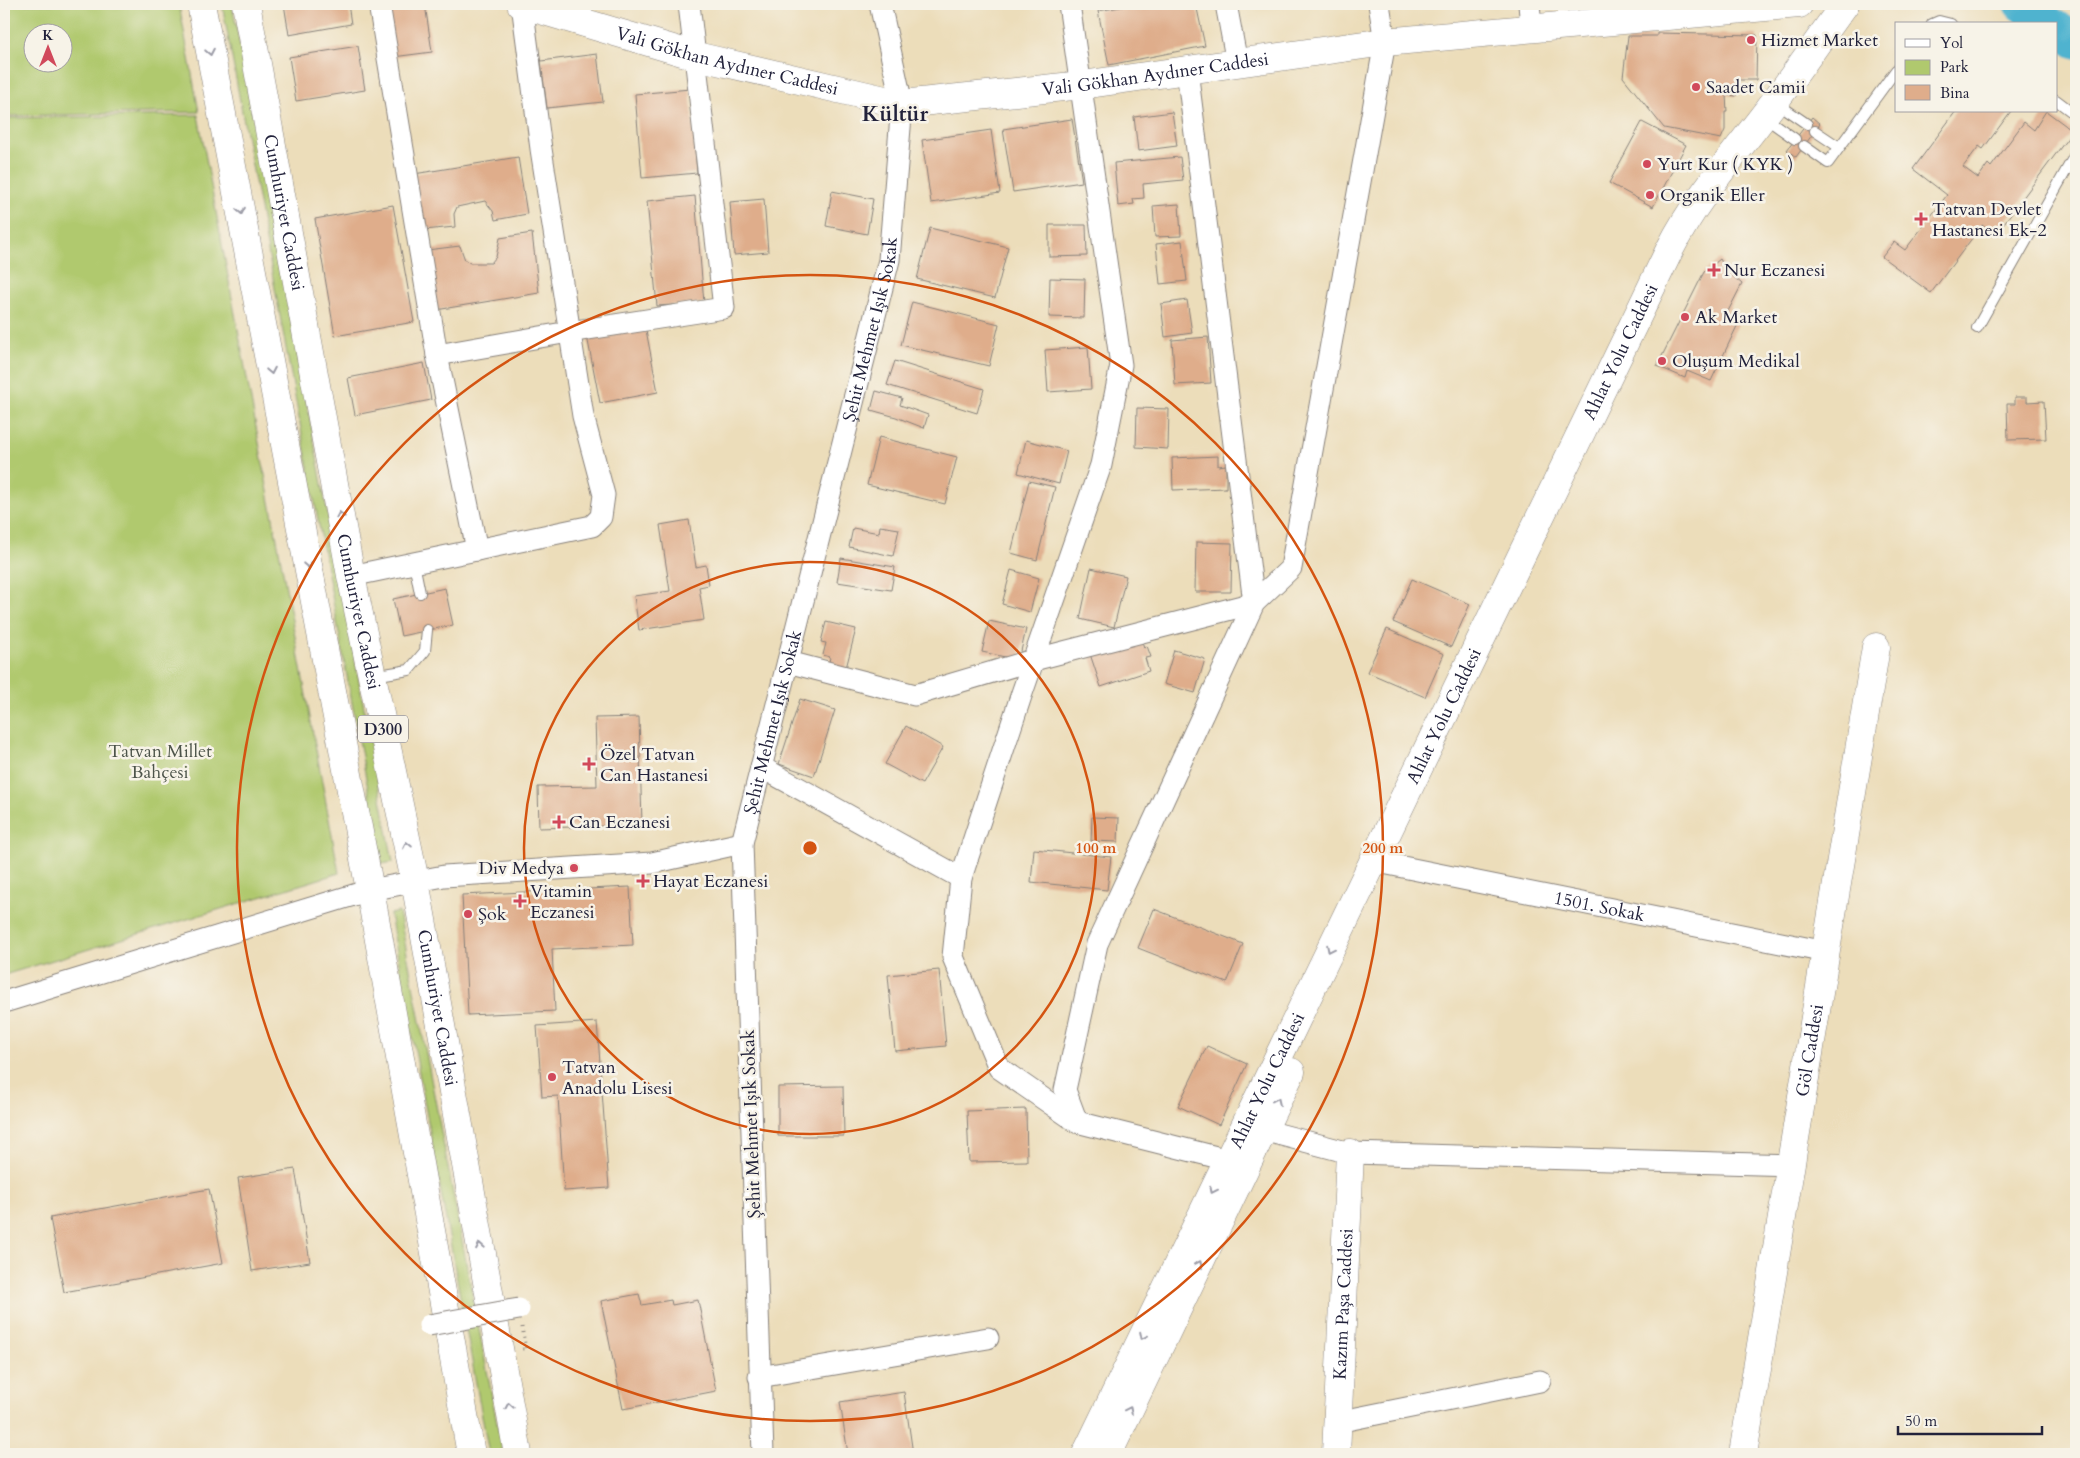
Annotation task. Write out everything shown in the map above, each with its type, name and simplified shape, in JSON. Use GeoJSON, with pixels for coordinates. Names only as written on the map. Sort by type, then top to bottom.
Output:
{"type":"FeatureCollection","features":[{"type":"Feature","properties":{"kind":"main road","name":"D300"},"geometry":{"type":"LineString","coordinates":[[201,4],[370,890],[471,1454]]}},
{"type":"Feature","properties":{"kind":"main road","name":"Cumhuriyet Caddesi"},"geometry":{"type":"LineString","coordinates":[[246,4],[351,576],[415,881],[518,1454]]}},
{"type":"Feature","properties":{"kind":"main road","name":"Vali Gökhan Aydıner Caddesi"},"geometry":{"type":"LineString","coordinates":[[522,4],[696,56],[902,104],[1082,85],[1385,42],[1530,16],[1799,4]]}},
{"type":"Feature","properties":{"kind":"main road","name":"Ahlat Yolu Caddesi"},"geometry":{"type":"LineString","coordinates":[[1086,1454],[1254,1127],[1530,556],[1703,220],[1790,124],[1856,5]]}},
{"type":"Feature","properties":{"kind":"main road","name":"Göl Caddesi"},"geometry":{"type":"LineString","coordinates":[[1743,1454],[1876,647]]}},
{"type":"Feature","properties":{"kind":"main road","name":"Kazım Paşa Caddesi"},"geometry":{"type":"LineString","coordinates":[[1336,1454],[1350,1153]]}},
{"type":"Feature","properties":{"kind":"main road","name":"Ahlat Yolu Caddesi"},"geometry":{"type":"LineString","coordinates":[[1108,1454],[1236,1163]]}},
{"type":"Feature","properties":{"kind":"street"},"geometry":{"type":"LineString","coordinates":[[378,4],[437,355],[477,550]]}},
{"type":"Feature","properties":{"kind":"street"},"geometry":{"type":"LineString","coordinates":[[351,576],[592,526],[601,517],[604,495],[583,416],[541,149],[522,4]]}},
{"type":"Feature","properties":{"kind":"street"},"geometry":{"type":"LineString","coordinates":[[437,355],[724,308],[689,4]]}},
{"type":"Feature","properties":{"kind":"street","name":"Şehit Mehmet Işık Sokak"},"geometry":{"type":"LineString","coordinates":[[762,1454],[742,843],[889,260],[902,104],[880,4]]}},
{"type":"Feature","properties":{"kind":"street"},"geometry":{"type":"LineString","coordinates":[[1069,4],[1122,365],[1101,465],[1033,660],[961,878],[953,957],[998,1068],[1077,1122],[1236,1163]]}},
{"type":"Feature","properties":{"kind":"street"},"geometry":{"type":"LineString","coordinates":[[1226,4],[1237,63]]}},
{"type":"Feature","properties":{"kind":"street"},"geometry":{"type":"LineString","coordinates":[[1077,1122],[1065,1090],[1097,944],[1254,603],[1291,568],[1385,42],[1379,4]]}},
{"type":"Feature","properties":{"kind":"street"},"geometry":{"type":"LineString","coordinates":[[1187,70],[1254,603]]}},
{"type":"Feature","properties":{"kind":"street"},"geometry":{"type":"LineString","coordinates":[[788,662],[914,695],[1033,660],[1254,603]]}},
{"type":"Feature","properties":{"kind":"street"},"geometry":{"type":"LineString","coordinates":[[761,767],[961,878]]}},
{"type":"Feature","properties":{"kind":"street"},"geometry":{"type":"LineString","coordinates":[[4,1002],[370,890],[444,876],[652,863],[742,843]]}},
{"type":"Feature","properties":{"kind":"street","name":"1501. Sokak"},"geometry":{"type":"LineString","coordinates":[[1381,862],[1826,952]]}},
{"type":"Feature","properties":{"kind":"street"},"geometry":{"type":"LineString","coordinates":[[1254,1127],[1350,1153],[1791,1165]]}},
{"type":"Feature","properties":{"kind":"street"},"geometry":{"type":"LineString","coordinates":[[429,1325],[519,1309]]}},
{"type":"Feature","properties":{"kind":"street"},"geometry":{"type":"LineString","coordinates":[[759,1377],[988,1338]]}},
{"type":"Feature","properties":{"kind":"street"},"geometry":{"type":"LineString","coordinates":[[1337,1422],[1540,1381]]}},
{"type":"Feature","properties":{"kind":"lane"},"geometry":{"type":"LineString","coordinates":[[1790,124],[1828,163],[1895,71]]}},
{"type":"Feature","properties":{"kind":"lane"},"geometry":{"type":"LineString","coordinates":[[2058,102],[2076,115]]}},
{"type":"Feature","properties":{"kind":"lane"},"geometry":{"type":"LineString","coordinates":[[1790,124],[1839,148]]}},
{"type":"Feature","properties":{"kind":"lane"},"geometry":{"type":"LineString","coordinates":[[1977,328],[2076,153]]}},
{"type":"Feature","properties":{"kind":"lane"},"geometry":{"type":"LineString","coordinates":[[414,563],[420,593]]}},
{"type":"Feature","properties":{"kind":"lane"},"geometry":{"type":"LineString","coordinates":[[372,677],[408,670],[424,651],[427,630]]}},
{"type":"Feature","properties":{"kind":"green space"},"geometry":{"type":"Polygon","coordinates":[[[4,4],[179,4],[199,112],[4,116],[4,4]]]}},
{"type":"Feature","properties":{"kind":"green space"},"geometry":{"type":"Polygon","coordinates":[[[222,4],[232,4],[393,862],[382,864],[222,4]]]}},
{"type":"Feature","properties":{"kind":"green space","name":"Tatvan Millet Bahçesi"},"geometry":{"type":"Polygon","coordinates":[[[198,115],[339,873],[4,975],[4,118],[198,115]]]}},
{"type":"Feature","properties":{"kind":"green space"},"geometry":{"type":"Polygon","coordinates":[[[399,912],[503,1454],[489,1454],[390,914],[399,912]]]}},
{"type":"Feature","properties":{"kind":"building"},"geometry":{"type":"Polygon","coordinates":[[[284,4],[348,4],[351,24],[289,35],[284,4]]]}},
{"type":"Feature","properties":{"kind":"building"},"geometry":{"type":"Polygon","coordinates":[[[386,4],[425,4],[432,52],[393,57],[386,4]]]}},
{"type":"Feature","properties":{"kind":"building"},"geometry":{"type":"Polygon","coordinates":[[[1137,4],[1196,4],[1205,46],[1109,65],[1098,11],[1137,4]]]}},
{"type":"Feature","properties":{"kind":"building","name":"Saadet Camii"},"geometry":{"type":"Polygon","coordinates":[[[1657,33],[1757,35],[1756,80],[1737,80],[1736,96],[1726,95],[1725,130],[1721,139],[1664,128],[1623,77],[1628,36],[1657,36],[1657,33]]]}},
{"type":"Feature","properties":{"kind":"building"},"geometry":{"type":"Polygon","coordinates":[[[358,46],[365,90],[296,101],[289,57],[358,46]]]}},
{"type":"Feature","properties":{"kind":"building"},"geometry":{"type":"Polygon","coordinates":[[[597,54],[603,102],[547,108],[541,61],[597,54]]]}},
{"type":"Feature","properties":{"kind":"building"},"geometry":{"type":"Polygon","coordinates":[[[690,89],[697,173],[642,178],[635,94],[690,89]]]}},
{"type":"Feature","properties":{"kind":"building"},"geometry":{"type":"Polygon","coordinates":[[[1172,112],[1177,146],[1138,151],[1134,117],[1172,112]]]}},
{"type":"Feature","properties":{"kind":"building"},"geometry":{"type":"Polygon","coordinates":[[[1955,112],[2010,112],[1983,149],[1979,146],[1963,167],[1978,178],[1988,164],[1991,167],[2024,122],[2034,130],[2045,112],[2047,112],[2073,131],[1995,235],[1982,225],[1931,293],[1882,257],[1894,242],[1905,250],[1947,195],[1913,169],[1955,112]]]}},
{"type":"Feature","properties":{"kind":"building"},"geometry":{"type":"Polygon","coordinates":[[[1812,117],[1820,124],[1796,157],[1787,150],[1812,117]]]}},
{"type":"Feature","properties":{"kind":"building"},"geometry":{"type":"Polygon","coordinates":[[[1072,119],[1082,182],[1013,192],[1003,129],[1072,119]]]}},
{"type":"Feature","properties":{"kind":"building","name":"Yurt Kur ( KYK )"},"geometry":{"type":"Polygon","coordinates":[[[1642,122],[1686,145],[1653,207],[1609,183],[1642,122]]]}},
{"type":"Feature","properties":{"kind":"building"},"geometry":{"type":"Polygon","coordinates":[[[991,130],[1000,193],[931,203],[922,140],[991,130]]]}},
{"type":"Feature","properties":{"kind":"building"},"geometry":{"type":"Polygon","coordinates":[[[518,157],[527,214],[495,220],[493,211],[485,201],[457,207],[454,214],[455,227],[424,230],[414,174],[518,157]]]}},
{"type":"Feature","properties":{"kind":"building"},"geometry":{"type":"Polygon","coordinates":[[[1180,157],[1183,180],[1143,184],[1144,198],[1133,199],[1134,204],[1118,206],[1114,163],[1180,157]]]}},
{"type":"Feature","properties":{"kind":"building"},"geometry":{"type":"Polygon","coordinates":[[[832,191],[873,199],[867,234],[826,226],[832,191]]]}},
{"type":"Feature","properties":{"kind":"building"},"geometry":{"type":"Polygon","coordinates":[[[695,196],[704,303],[657,306],[647,201],[695,196]]]}},
{"type":"Feature","properties":{"kind":"building"},"geometry":{"type":"Polygon","coordinates":[[[764,199],[768,252],[734,255],[730,202],[764,199]]]}},
{"type":"Feature","properties":{"kind":"building"},"geometry":{"type":"Polygon","coordinates":[[[1179,204],[1181,236],[1155,237],[1153,206],[1179,204]]]}},
{"type":"Feature","properties":{"kind":"building"},"geometry":{"type":"Polygon","coordinates":[[[393,205],[414,322],[335,336],[315,219],[393,205]]]}},
{"type":"Feature","properties":{"kind":"building"},"geometry":{"type":"Polygon","coordinates":[[[1049,225],[1086,225],[1087,256],[1049,257],[1049,225]]]}},
{"type":"Feature","properties":{"kind":"building"},"geometry":{"type":"Polygon","coordinates":[[[930,228],[1008,247],[995,298],[917,279],[930,228]]]}},
{"type":"Feature","properties":{"kind":"building"},"geometry":{"type":"Polygon","coordinates":[[[532,233],[539,293],[436,310],[427,250],[460,246],[465,260],[470,263],[491,263],[496,257],[500,238],[532,233]]]}},
{"type":"Feature","properties":{"kind":"building"},"geometry":{"type":"Polygon","coordinates":[[[1182,241],[1187,281],[1160,284],[1156,244],[1182,241]]]}},
{"type":"Feature","properties":{"kind":"building"},"geometry":{"type":"Polygon","coordinates":[[[1720,259],[1727,271],[1742,284],[1724,319],[1738,324],[1711,381],[1687,371],[1685,378],[1657,366],[1704,272],[1720,259]]]}},
{"type":"Feature","properties":{"kind":"building"},"geometry":{"type":"Polygon","coordinates":[[[1050,278],[1085,279],[1084,318],[1049,317],[1050,278]]]}},
{"type":"Feature","properties":{"kind":"building"},"geometry":{"type":"Polygon","coordinates":[[[1187,300],[1192,333],[1165,337],[1161,304],[1187,300]]]}},
{"type":"Feature","properties":{"kind":"building"},"geometry":{"type":"Polygon","coordinates":[[[912,302],[999,324],[989,366],[901,345],[912,302]]]}},
{"type":"Feature","properties":{"kind":"building"},"geometry":{"type":"Polygon","coordinates":[[[645,325],[658,392],[600,403],[587,336],[645,325]]]}},
{"type":"Feature","properties":{"kind":"building"},"geometry":{"type":"Polygon","coordinates":[[[1208,337],[1211,383],[1175,385],[1172,340],[1208,337]]]}},
{"type":"Feature","properties":{"kind":"building"},"geometry":{"type":"Polygon","coordinates":[[[1088,347],[1091,389],[1048,392],[1045,350],[1088,347]]]}},
{"type":"Feature","properties":{"kind":"building"},"geometry":{"type":"Polygon","coordinates":[[[895,361],[984,389],[977,413],[887,385],[895,361]]]}},
{"type":"Feature","properties":{"kind":"building"},"geometry":{"type":"Polygon","coordinates":[[[424,363],[431,400],[355,415],[348,378],[424,363]]]}},
{"type":"Feature","properties":{"kind":"building"},"geometry":{"type":"Polygon","coordinates":[[[876,391],[902,398],[900,405],[928,415],[924,428],[871,410],[876,391]]]}},
{"type":"Feature","properties":{"kind":"building"},"geometry":{"type":"Polygon","coordinates":[[[2015,397],[2027,397],[2027,402],[2044,401],[2046,439],[2008,440],[2007,404],[2015,404],[2015,397]]]}},
{"type":"Feature","properties":{"kind":"building"},"geometry":{"type":"Polygon","coordinates":[[[1137,408],[1169,409],[1168,449],[1136,447],[1137,408]]]}},
{"type":"Feature","properties":{"kind":"building"},"geometry":{"type":"Polygon","coordinates":[[[879,437],[957,457],[945,504],[867,485],[879,437]]]}},
{"type":"Feature","properties":{"kind":"building"},"geometry":{"type":"Polygon","coordinates":[[[1026,440],[1067,451],[1059,484],[1018,473],[1026,440]]]}},
{"type":"Feature","properties":{"kind":"building"},"geometry":{"type":"Polygon","coordinates":[[[1218,456],[1218,466],[1226,465],[1226,488],[1173,490],[1172,458],[1218,456]]]}},
{"type":"Feature","properties":{"kind":"building"},"geometry":{"type":"Polygon","coordinates":[[[1029,481],[1055,487],[1037,560],[1011,553],[1029,481]]]}},
{"type":"Feature","properties":{"kind":"building"},"geometry":{"type":"Polygon","coordinates":[[[689,520],[696,567],[706,565],[709,585],[699,587],[704,620],[639,630],[634,596],[670,591],[660,525],[689,520]]]}},
{"type":"Feature","properties":{"kind":"building"},"geometry":{"type":"Polygon","coordinates":[[[880,526],[899,529],[893,556],[849,547],[853,528],[879,533],[880,526]]]}},
{"type":"Feature","properties":{"kind":"building"},"geometry":{"type":"Polygon","coordinates":[[[1196,542],[1232,543],[1231,592],[1195,592],[1196,542]]]}},
{"type":"Feature","properties":{"kind":"building"},"geometry":{"type":"Polygon","coordinates":[[[841,558],[895,567],[891,590],[837,582],[841,558]]]}},
{"type":"Feature","properties":{"kind":"building"},"geometry":{"type":"Polygon","coordinates":[[[1091,568],[1126,576],[1114,627],[1080,619],[1091,568]]]}},
{"type":"Feature","properties":{"kind":"building"},"geometry":{"type":"Polygon","coordinates":[[[1011,570],[1039,578],[1030,612],[1002,604],[1011,570]]]}},
{"type":"Feature","properties":{"kind":"building"},"geometry":{"type":"Polygon","coordinates":[[[1412,579],[1470,604],[1451,647],[1393,622],[1412,579]]]}},
{"type":"Feature","properties":{"kind":"building"},"geometry":{"type":"Polygon","coordinates":[[[445,588],[453,625],[401,636],[393,599],[445,588]]]}},
{"type":"Feature","properties":{"kind":"building"},"geometry":{"type":"Polygon","coordinates":[[[989,621],[1026,629],[1019,660],[982,652],[989,621]]]}},
{"type":"Feature","properties":{"kind":"building"},"geometry":{"type":"Polygon","coordinates":[[[826,622],[856,629],[845,672],[828,667],[830,657],[823,655],[826,643],[821,642],[826,622]]]}},
{"type":"Feature","properties":{"kind":"building"},"geometry":{"type":"Polygon","coordinates":[[[1387,629],[1444,654],[1425,697],[1367,672],[1387,629]]]}},
{"type":"Feature","properties":{"kind":"building"},"geometry":{"type":"Polygon","coordinates":[[[1141,637],[1144,648],[1147,646],[1151,657],[1145,658],[1149,671],[1101,687],[1090,654],[1141,637]]]}},
{"type":"Feature","properties":{"kind":"building"},"geometry":{"type":"Polygon","coordinates":[[[1174,650],[1205,659],[1195,693],[1164,684],[1174,650]]]}},
{"type":"Feature","properties":{"kind":"building"},"geometry":{"type":"Polygon","coordinates":[[[800,699],[835,710],[814,776],[779,764],[800,699]]]}},
{"type":"Feature","properties":{"kind":"building"},"geometry":{"type":"Polygon","coordinates":[[[639,717],[642,825],[539,828],[538,787],[597,786],[595,718],[639,717]]]}},
{"type":"Feature","properties":{"kind":"building"},"geometry":{"type":"Polygon","coordinates":[[[906,726],[943,747],[922,784],[885,764],[906,726]]]}},
{"type":"Feature","properties":{"kind":"building"},"geometry":{"type":"Polygon","coordinates":[[[1092,817],[1119,818],[1118,842],[1091,841],[1092,817]]]}},
{"type":"Feature","properties":{"kind":"building"},"geometry":{"type":"Polygon","coordinates":[[[1034,849],[1111,857],[1107,890],[1031,882],[1034,849]]]}},
{"type":"Feature","properties":{"kind":"building"},"geometry":{"type":"Polygon","coordinates":[[[630,887],[633,945],[552,949],[555,1011],[468,1015],[462,895],[630,887]]]}},
{"type":"Feature","properties":{"kind":"building"},"geometry":{"type":"Polygon","coordinates":[[[1154,909],[1243,944],[1227,983],[1138,948],[1154,909]]]}},
{"type":"Feature","properties":{"kind":"building"},"geometry":{"type":"Polygon","coordinates":[[[939,970],[946,1046],[895,1051],[888,975],[939,970]]]}},
{"type":"Feature","properties":{"kind":"building"},"geometry":{"type":"Polygon","coordinates":[[[597,1022],[609,1188],[564,1191],[558,1096],[542,1097],[537,1026],[597,1022]]]}},
{"type":"Feature","properties":{"kind":"building"},"geometry":{"type":"Polygon","coordinates":[[[1207,1046],[1247,1064],[1219,1125],[1178,1106],[1207,1046]]]}},
{"type":"Feature","properties":{"kind":"building"},"geometry":{"type":"Polygon","coordinates":[[[843,1086],[844,1136],[778,1136],[778,1087],[843,1086]]]}},
{"type":"Feature","properties":{"kind":"building"},"geometry":{"type":"Polygon","coordinates":[[[1026,1109],[1027,1161],[969,1162],[967,1111],[1026,1109]]]}},
{"type":"Feature","properties":{"kind":"building"},"geometry":{"type":"Polygon","coordinates":[[[295,1169],[310,1262],[252,1271],[238,1178],[295,1169]]]}},
{"type":"Feature","properties":{"kind":"building"},"geometry":{"type":"Polygon","coordinates":[[[209,1189],[223,1263],[64,1292],[50,1218],[209,1189]]]}},
{"type":"Feature","properties":{"kind":"building"},"geometry":{"type":"Polygon","coordinates":[[[639,1294],[642,1305],[671,1300],[672,1305],[698,1300],[716,1391],[623,1409],[601,1301],[639,1294]]]}},
{"type":"Feature","properties":{"kind":"building"},"geometry":{"type":"Polygon","coordinates":[[[904,1392],[913,1454],[848,1454],[840,1402],[904,1392]]]}},
{"type":"Feature","properties":{"kind":"waterway"},"geometry":{"type":"LineString","coordinates":[[2021,4],[2047,22]]}},
{"type":"Feature","properties":{"kind":"waterway"},"geometry":{"type":"LineString","coordinates":[[2058,29],[2076,41]]}},
{"type":"Feature","properties":{"kind":"place","name":"Hizmet Market"},"geometry":{"type":"Point","coordinates":[1751,40]}},
{"type":"Feature","properties":{"kind":"place","name":"Saadet Camii"},"geometry":{"type":"Point","coordinates":[1696,87]}},
{"type":"Feature","properties":{"kind":"place","name":"Yurt Kur ( KYK )"},"geometry":{"type":"Point","coordinates":[1647,164]}},
{"type":"Feature","properties":{"kind":"place","name":"Organik Eller"},"geometry":{"type":"Point","coordinates":[1650,195]}},
{"type":"Feature","properties":{"kind":"place","name":"Tatvan Devlet Hastanesi Ek-2"},"geometry":{"type":"Point","coordinates":[1921,219]}},
{"type":"Feature","properties":{"kind":"place","name":"Nur Eczanesi"},"geometry":{"type":"Point","coordinates":[1714,270]}},
{"type":"Feature","properties":{"kind":"place","name":"Ak Market"},"geometry":{"type":"Point","coordinates":[1685,317]}},
{"type":"Feature","properties":{"kind":"place","name":"Oluşum Medikal"},"geometry":{"type":"Point","coordinates":[1662,361]}},
{"type":"Feature","properties":{"kind":"place","name":"Özel Tatvan Can Hastanesi"},"geometry":{"type":"Point","coordinates":[589,764]}},
{"type":"Feature","properties":{"kind":"place","name":"Can Eczanesi"},"geometry":{"type":"Point","coordinates":[559,822]}},
{"type":"Feature","properties":{"kind":"place","name":"Div Medya"},"geometry":{"type":"Point","coordinates":[574,868]}},
{"type":"Feature","properties":{"kind":"place","name":"Hayat Eczanesi"},"geometry":{"type":"Point","coordinates":[643,881]}},
{"type":"Feature","properties":{"kind":"place","name":"Vitamin Eczanesi"},"geometry":{"type":"Point","coordinates":[520,901]}},
{"type":"Feature","properties":{"kind":"place","name":"Şok"},"geometry":{"type":"Point","coordinates":[468,914]}},
{"type":"Feature","properties":{"kind":"place","name":"Tatvan Anadolu Lisesi"},"geometry":{"type":"Point","coordinates":[552,1077]}},
{"type":"Feature","properties":{"kind":"district","name":"Kültür"},"geometry":{"type":"Point","coordinates":[895,113]}}]}
